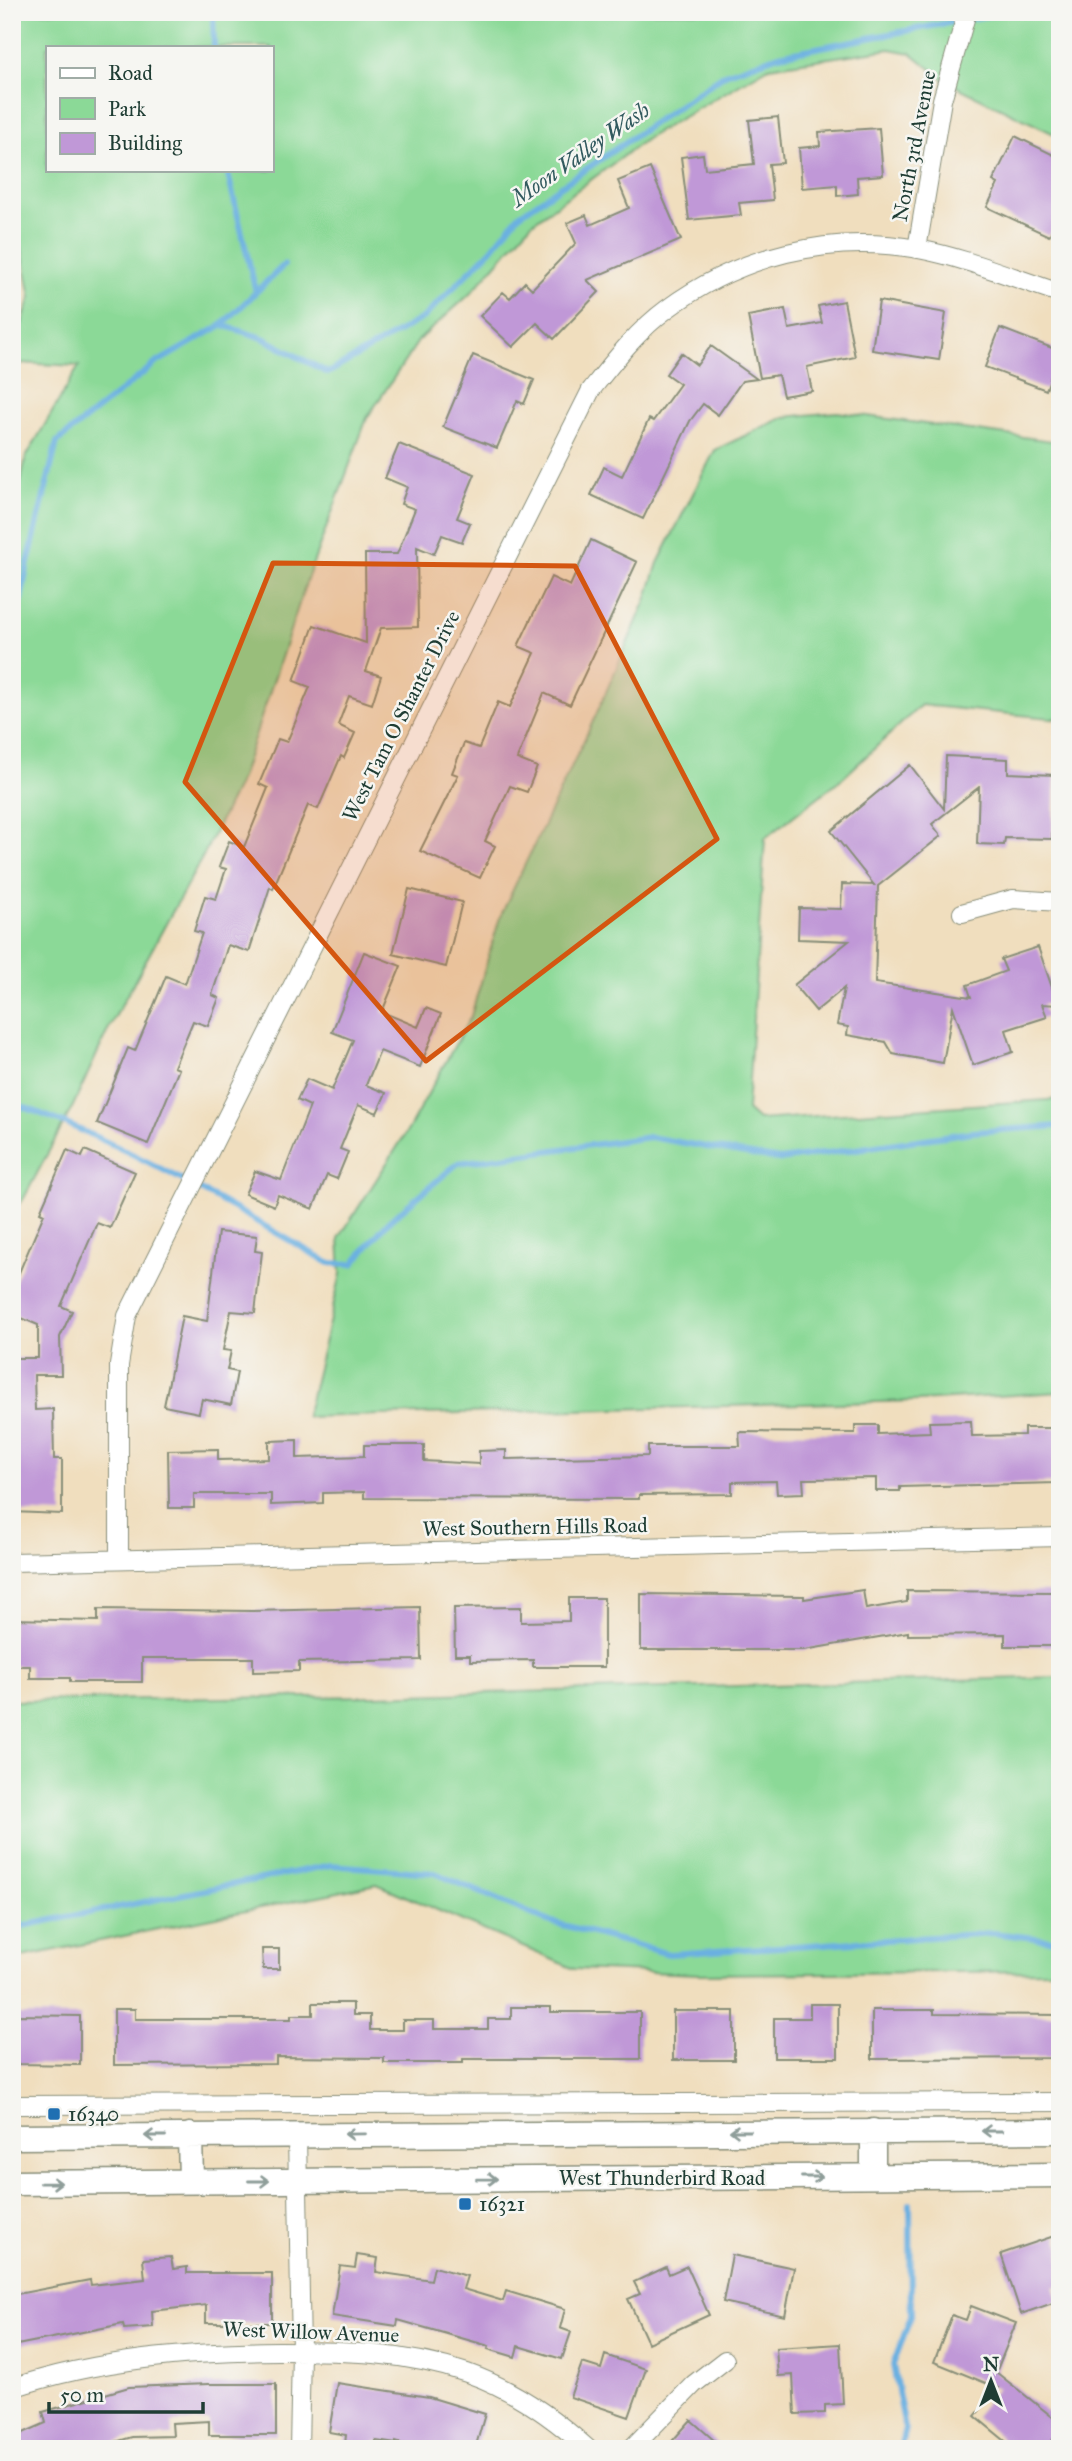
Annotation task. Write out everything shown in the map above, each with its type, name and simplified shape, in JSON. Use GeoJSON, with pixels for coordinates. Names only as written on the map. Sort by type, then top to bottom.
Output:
{"type":"FeatureCollection","features":[{"type":"Feature","properties":{"kind":"main road"},"geometry":{"type":"LineString","coordinates":[[873,2131],[873,2176]]}},
{"type":"Feature","properties":{"kind":"main road"},"geometry":{"type":"LineString","coordinates":[[12,2137],[1060,2131]]}},
{"type":"Feature","properties":{"kind":"main road"},"geometry":{"type":"LineString","coordinates":[[190,2136],[191,2181]]}},
{"type":"Feature","properties":{"kind":"main road","name":"West Thunderbird Road"},"geometry":{"type":"LineString","coordinates":[[12,2183],[1060,2175]]}},
{"type":"Feature","properties":{"kind":"street","name":"North 3rd Avenue"},"geometry":{"type":"LineString","coordinates":[[917,249],[942,100],[967,12]]}},
{"type":"Feature","properties":{"kind":"street","name":"West Tam O Shanter Drive"},"geometry":{"type":"LineString","coordinates":[[119,1559],[118,1365],[127,1316],[591,390],[625,348],[666,310],[719,275],[769,255],[824,246],[869,244],[917,249],[1060,293]]}},
{"type":"Feature","properties":{"kind":"street"},"geometry":{"type":"LineString","coordinates":[[962,913],[1013,899],[1060,902]]}},
{"type":"Feature","properties":{"kind":"street","name":"West Southern Hills Road"},"geometry":{"type":"LineString","coordinates":[[12,1562],[1060,1537]]}},
{"type":"Feature","properties":{"kind":"street"},"geometry":{"type":"LineString","coordinates":[[12,2105],[1060,2102]]}},
{"type":"Feature","properties":{"kind":"street"},"geometry":{"type":"LineString","coordinates":[[190,2104],[190,2136]]}},
{"type":"Feature","properties":{"kind":"street"},"geometry":{"type":"LineString","coordinates":[[297,2135],[301,2351],[299,2449]]}},
{"type":"Feature","properties":{"kind":"street","name":"West Willow Avenue"},"geometry":{"type":"LineString","coordinates":[[12,2388],[51,2375],[119,2361],[213,2352],[301,2351],[394,2355],[468,2374],[527,2402],[588,2449]]}},
{"type":"Feature","properties":{"kind":"street"},"geometry":{"type":"LineString","coordinates":[[631,2449],[694,2384],[725,2360]]}},
{"type":"Feature","properties":{"kind":"highlighted area"},"geometry":{"type":"Polygon","coordinates":[[[273,563],[575,566],[717,839],[426,1061],[185,782],[273,563]]]}},
{"type":"Feature","properties":{"kind":"green space"},"geometry":{"type":"Polygon","coordinates":[[[12,12],[1060,12],[1060,137],[947,82],[911,53],[890,49],[769,67],[649,137],[531,224],[470,294],[419,340],[367,418],[308,577],[241,778],[203,856],[109,1028],[73,1106],[23,1200],[12,1210],[12,523],[26,457],[79,366],[18,363],[21,326],[31,297],[12,198],[12,12]]]}},
{"type":"Feature","properties":{"kind":"green space"},"geometry":{"type":"Polygon","coordinates":[[[837,412],[1060,442],[1060,719],[921,705],[844,777],[765,838],[747,1110],[758,1120],[1060,1099],[1060,1392],[918,1401],[306,1417],[341,1274],[339,1238],[408,1130],[471,1016],[500,917],[596,715],[647,598],[658,563],[715,450],[784,417],[837,412]]]}},
{"type":"Feature","properties":{"kind":"green space"},"geometry":{"type":"Polygon","coordinates":[[[1060,1677],[1060,1971],[699,1974],[574,1969],[377,1884],[12,1959],[12,1701],[372,1696],[1060,1677]]]}},
{"type":"Feature","properties":{"kind":"building"},"geometry":{"type":"Polygon","coordinates":[[[778,117],[783,163],[769,164],[773,200],[739,203],[741,215],[689,220],[681,157],[703,154],[705,169],[754,164],[749,120],[778,117]]]}},
{"type":"Feature","properties":{"kind":"building"},"geometry":{"type":"Polygon","coordinates":[[[879,128],[883,175],[857,177],[858,194],[837,196],[837,185],[802,188],[799,148],[820,146],[819,132],[879,128]]]}},
{"type":"Feature","properties":{"kind":"building"},"geometry":{"type":"Polygon","coordinates":[[[1015,136],[1060,158],[1060,215],[1049,236],[987,207],[998,184],[993,181],[1015,136]]]}},
{"type":"Feature","properties":{"kind":"building"},"geometry":{"type":"Polygon","coordinates":[[[650,168],[681,240],[587,280],[599,292],[554,339],[537,323],[513,347],[480,316],[503,292],[510,298],[525,282],[532,289],[576,243],[567,223],[586,215],[590,225],[629,208],[618,181],[650,168]]]}},
{"type":"Feature","properties":{"kind":"building"},"geometry":{"type":"Polygon","coordinates":[[[844,301],[855,357],[807,367],[812,391],[783,396],[778,375],[760,378],[748,316],[785,309],[789,329],[822,323],[818,306],[844,301]]]}},
{"type":"Feature","properties":{"kind":"building"},"geometry":{"type":"Polygon","coordinates":[[[879,301],[946,313],[939,360],[872,350],[879,301]]]}},
{"type":"Feature","properties":{"kind":"building"},"geometry":{"type":"Polygon","coordinates":[[[1000,328],[1060,351],[1046,390],[985,367],[1000,328]]]}},
{"type":"Feature","properties":{"kind":"building"},"geometry":{"type":"Polygon","coordinates":[[[711,346],[757,379],[742,381],[718,415],[703,404],[690,421],[643,519],[591,495],[604,467],[622,476],[649,419],[653,421],[680,384],[666,374],[681,353],[697,365],[711,346]]]}},
{"type":"Feature","properties":{"kind":"building"},"geometry":{"type":"Polygon","coordinates":[[[473,355],[534,380],[524,404],[517,401],[497,448],[443,427],[473,355]]]}},
{"type":"Feature","properties":{"kind":"building"},"geometry":{"type":"Polygon","coordinates":[[[399,444],[475,474],[457,518],[470,523],[462,542],[442,535],[434,554],[417,547],[418,627],[381,628],[366,671],[381,676],[372,704],[349,696],[338,725],[355,733],[344,758],[341,756],[318,809],[308,805],[273,889],[270,887],[249,952],[228,945],[212,995],[219,998],[208,1026],[193,1021],[174,1067],[179,1069],[148,1144],[97,1123],[128,1048],[135,1051],[166,976],[185,984],[202,933],[194,931],[205,896],[216,899],[226,869],[219,867],[229,841],[244,847],[268,788],[259,784],[278,739],[287,742],[310,687],[294,681],[314,625],[366,643],[365,554],[397,554],[415,509],[401,504],[407,487],[385,478],[399,444]]]}},
{"type":"Feature","properties":{"kind":"building"},"geometry":{"type":"Polygon","coordinates":[[[591,540],[637,562],[570,705],[544,693],[517,759],[537,767],[527,792],[510,786],[485,841],[495,846],[480,878],[420,851],[458,775],[452,773],[464,743],[479,748],[498,702],[510,707],[535,653],[518,646],[551,577],[570,586],[591,540]]]}},
{"type":"Feature","properties":{"kind":"building"},"geometry":{"type":"Polygon","coordinates":[[[946,756],[1008,759],[1008,773],[1055,775],[1052,839],[1005,838],[1004,845],[977,844],[979,787],[932,824],[941,836],[878,886],[875,983],[971,997],[967,985],[1006,971],[1001,959],[1038,947],[1058,1005],[1042,1004],[1047,1017],[1006,1030],[1013,1052],[973,1065],[953,1007],[943,1063],[893,1054],[886,1042],[847,1035],[848,1027],[837,1025],[844,988],[816,1011],[794,985],[849,941],[798,939],[799,908],[841,909],[842,884],[874,885],[831,831],[910,765],[944,809],[946,756]]]}},
{"type":"Feature","properties":{"kind":"building"},"geometry":{"type":"Polygon","coordinates":[[[409,889],[462,902],[446,967],[393,954],[409,889]]]}},
{"type":"Feature","properties":{"kind":"building"},"geometry":{"type":"Polygon","coordinates":[[[364,952],[401,966],[382,1012],[418,1027],[426,1008],[441,1014],[420,1067],[380,1051],[366,1085],[386,1093],[377,1113],[358,1105],[340,1149],[348,1152],[337,1179],[327,1175],[313,1209],[278,1195],[274,1206],[245,1194],[255,1171],[281,1180],[310,1106],[297,1100],[307,1079],[332,1090],[353,1040],[332,1032],[364,952]]]}},
{"type":"Feature","properties":{"kind":"building"},"geometry":{"type":"Polygon","coordinates":[[[67,1150],[82,1157],[85,1150],[135,1172],[110,1228],[97,1223],[61,1306],[72,1311],[60,1337],[61,1375],[34,1375],[35,1410],[53,1409],[54,1459],[62,1459],[62,1514],[12,1512],[12,1358],[38,1358],[38,1325],[12,1314],[12,1289],[44,1214],[40,1212],[67,1150]]]}},
{"type":"Feature","properties":{"kind":"building"},"geometry":{"type":"Polygon","coordinates":[[[218,1232],[257,1236],[255,1251],[262,1252],[255,1313],[231,1311],[223,1350],[231,1351],[227,1370],[237,1372],[231,1405],[202,1399],[199,1413],[164,1406],[182,1316],[207,1321],[218,1232]]]}},
{"type":"Feature","properties":{"kind":"building"},"geometry":{"type":"Polygon","coordinates":[[[971,1421],[972,1436],[1024,1435],[1024,1428],[1060,1428],[1060,1470],[1056,1470],[1056,1483],[900,1487],[900,1491],[876,1491],[876,1478],[803,1479],[804,1493],[777,1494],[776,1481],[732,1482],[732,1494],[639,1495],[639,1499],[364,1498],[364,1492],[323,1493],[323,1503],[271,1505],[271,1494],[194,1494],[194,1508],[169,1508],[168,1450],[218,1449],[218,1460],[269,1459],[269,1441],[297,1440],[297,1458],[364,1456],[364,1445],[424,1445],[424,1461],[479,1464],[479,1451],[506,1450],[506,1459],[648,1456],[648,1446],[740,1446],[739,1432],[855,1433],[855,1425],[878,1425],[878,1434],[930,1432],[929,1422],[971,1421]]]}},
{"type":"Feature","properties":{"kind":"building"},"geometry":{"type":"Polygon","coordinates":[[[863,1590],[866,1609],[907,1602],[907,1591],[1058,1592],[1060,1646],[1005,1646],[1005,1634],[908,1635],[908,1632],[804,1650],[641,1650],[641,1594],[804,1596],[804,1599],[863,1590]]]}},
{"type":"Feature","properties":{"kind":"building"},"geometry":{"type":"Polygon","coordinates":[[[569,1598],[604,1598],[604,1667],[533,1667],[533,1660],[470,1661],[470,1655],[455,1655],[454,1608],[521,1607],[521,1622],[569,1621],[569,1598]]]}},
{"type":"Feature","properties":{"kind":"building"},"geometry":{"type":"Polygon","coordinates":[[[420,1607],[421,1660],[299,1662],[299,1671],[253,1672],[253,1658],[142,1658],[142,1682],[70,1682],[70,1678],[30,1678],[30,1666],[12,1666],[12,1619],[98,1621],[98,1609],[252,1611],[420,1607]]]}},
{"type":"Feature","properties":{"kind":"building"},"geometry":{"type":"Polygon","coordinates":[[[262,1949],[279,1949],[279,1969],[263,1969],[262,1949]]]}},
{"type":"Feature","properties":{"kind":"building"},"geometry":{"type":"Polygon","coordinates":[[[313,2003],[353,2003],[353,2015],[370,2015],[370,2030],[403,2030],[403,2020],[434,2020],[434,2029],[488,2029],[488,2019],[511,2019],[511,2007],[551,2007],[551,2012],[640,2012],[640,2059],[463,2059],[463,2063],[384,2063],[384,2058],[276,2057],[276,2064],[114,2065],[114,2009],[135,2009],[135,2019],[291,2019],[291,2015],[313,2015],[313,2003]]]}},
{"type":"Feature","properties":{"kind":"building"},"geometry":{"type":"Polygon","coordinates":[[[810,2004],[838,2004],[838,2058],[774,2058],[774,2018],[810,2018],[810,2004]]]}},
{"type":"Feature","properties":{"kind":"building"},"geometry":{"type":"Polygon","coordinates":[[[872,2010],[934,2010],[934,2014],[1060,2015],[1060,2058],[872,2059],[872,2010]]]}},
{"type":"Feature","properties":{"kind":"building"},"geometry":{"type":"Polygon","coordinates":[[[673,2011],[734,2011],[734,2060],[673,2060],[673,2011]]]}},
{"type":"Feature","properties":{"kind":"building"},"geometry":{"type":"Polygon","coordinates":[[[16,2015],[80,2016],[80,2065],[16,2064],[16,2015]]]}},
{"type":"Feature","properties":{"kind":"building"},"geometry":{"type":"Polygon","coordinates":[[[1057,2235],[1060,2245],[1060,2285],[1054,2287],[1059,2301],[1021,2314],[1001,2254],[1057,2235]]]}},
{"type":"Feature","properties":{"kind":"building"},"geometry":{"type":"Polygon","coordinates":[[[357,2255],[378,2258],[376,2272],[431,2280],[434,2267],[467,2276],[463,2289],[503,2301],[506,2291],[565,2309],[560,2328],[571,2332],[562,2359],[518,2346],[515,2357],[488,2349],[489,2346],[398,2320],[397,2326],[332,2316],[340,2266],[355,2268],[357,2255]]]}},
{"type":"Feature","properties":{"kind":"building"},"geometry":{"type":"Polygon","coordinates":[[[732,2255],[794,2268],[785,2316],[723,2302],[732,2255]]]}},
{"type":"Feature","properties":{"kind":"building"},"geometry":{"type":"Polygon","coordinates":[[[171,2257],[173,2269],[187,2267],[187,2273],[272,2273],[272,2323],[206,2323],[206,2305],[152,2311],[153,2327],[124,2329],[123,2324],[12,2346],[12,2295],[90,2280],[91,2285],[145,2279],[143,2259],[171,2257]]]}},
{"type":"Feature","properties":{"kind":"building"},"geometry":{"type":"Polygon","coordinates":[[[687,2266],[709,2315],[648,2343],[628,2299],[640,2294],[634,2282],[666,2267],[669,2274],[687,2266]]]}},
{"type":"Feature","properties":{"kind":"building"},"geometry":{"type":"Polygon","coordinates":[[[971,2306],[1016,2323],[996,2372],[1060,2423],[1060,2431],[1045,2449],[1015,2449],[975,2416],[998,2388],[934,2362],[952,2315],[966,2320],[971,2306]]]}},
{"type":"Feature","properties":{"kind":"building"},"geometry":{"type":"Polygon","coordinates":[[[840,2344],[843,2404],[825,2405],[825,2413],[795,2414],[793,2375],[778,2376],[776,2348],[840,2344]]]}},
{"type":"Feature","properties":{"kind":"building"},"geometry":{"type":"Polygon","coordinates":[[[605,2355],[646,2369],[629,2417],[570,2397],[582,2363],[601,2369],[605,2355]]]}},
{"type":"Feature","properties":{"kind":"building"},"geometry":{"type":"Polygon","coordinates":[[[337,2383],[429,2397],[485,2414],[475,2449],[419,2449],[396,2442],[376,2441],[375,2449],[345,2444],[346,2435],[329,2432],[337,2383]]]}},
{"type":"Feature","properties":{"kind":"building"},"geometry":{"type":"Polygon","coordinates":[[[276,2384],[276,2435],[209,2435],[209,2421],[172,2423],[173,2436],[132,2437],[92,2449],[12,2449],[12,2438],[46,2423],[43,2412],[129,2387],[276,2384]]]}},
{"type":"Feature","properties":{"kind":"building"},"geometry":{"type":"Polygon","coordinates":[[[691,2420],[724,2449],[665,2449],[691,2420]]]}},
{"type":"Feature","properties":{"kind":"waterway","name":"Moon Valley Wash"},"geometry":{"type":"LineString","coordinates":[[213,12],[214,46]]}},
{"type":"Feature","properties":{"kind":"waterway","name":"Moon Valley Wash"},"geometry":{"type":"LineString","coordinates":[[222,325],[263,338],[328,373],[424,317],[491,250],[519,215],[725,74],[779,55],[1006,12]]}},
{"type":"Feature","properties":{"kind":"waterway","name":"Moon Valley Wash"},"geometry":{"type":"LineString","coordinates":[[227,172],[256,292]]}},
{"type":"Feature","properties":{"kind":"waterway","name":"Moon Valley Wash"},"geometry":{"type":"LineString","coordinates":[[12,644],[57,442],[156,363],[222,325],[284,265]]}},
{"type":"Feature","properties":{"kind":"waterway"},"geometry":{"type":"LineString","coordinates":[[12,1103],[134,1155],[329,1263],[353,1264],[388,1222],[458,1163],[650,1137],[780,1160],[972,1132],[1060,1126]]}},
{"type":"Feature","properties":{"kind":"waterway"},"geometry":{"type":"LineString","coordinates":[[12,1928],[331,1865],[435,1873],[548,1921],[669,1954],[993,1933],[1060,1941]]}},
{"type":"Feature","properties":{"kind":"waterway"},"geometry":{"type":"LineString","coordinates":[[900,2449],[905,2428],[893,2365],[911,2316],[910,2204]]}},
{"type":"Feature","properties":{"kind":"place","name":"16340"},"geometry":{"type":"Point","coordinates":[54,2114]}},
{"type":"Feature","properties":{"kind":"place","name":"16321"},"geometry":{"type":"Point","coordinates":[465,2204]}}]}
